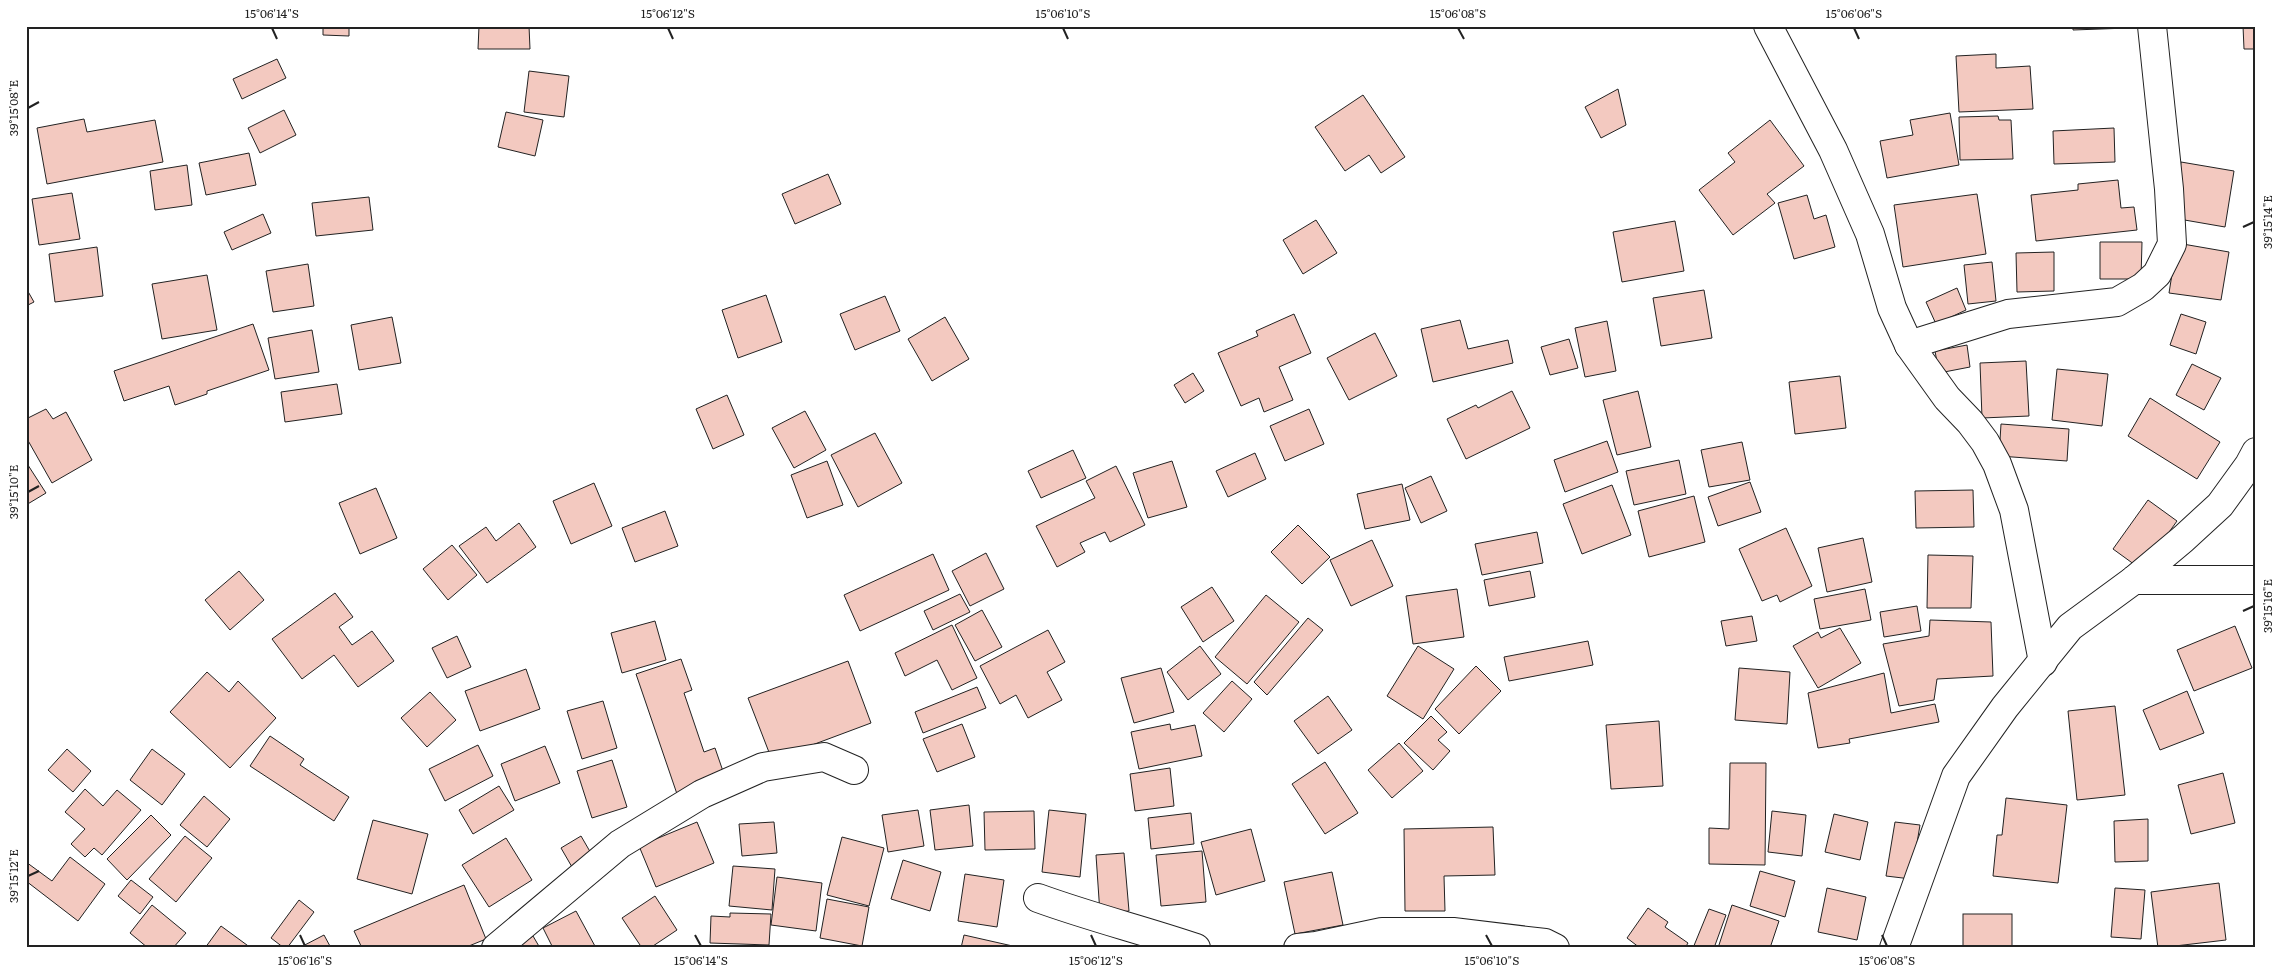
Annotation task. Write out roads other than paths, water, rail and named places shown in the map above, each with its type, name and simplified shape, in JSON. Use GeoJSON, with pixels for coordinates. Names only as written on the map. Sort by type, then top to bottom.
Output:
{"type":"FeatureCollection","features":[{"type":"Feature","properties":{"kind":"street"},"geometry":{"type":"LineString","coordinates":[[1768,26],[1833,150],[1870,234],[1892,308],[1908,345],[1947,398],[1970,422],[1985,442],[1997,464],[2014,510],[2043,662]]}},
{"type":"Feature","properties":{"kind":"street"},"geometry":{"type":"LineString","coordinates":[[1908,345],[2008,314],[2118,302],[2143,287],[2157,274],[2172,244],[2169,189],[2152,26]]}},
{"type":"Feature","properties":{"kind":"street"},"geometry":{"type":"LineString","coordinates":[[1894,948],[1956,776],[2005,707],[2070,627],[2134,580],[2220,505],[2249,465],[2256,452]]}},
{"type":"Feature","properties":{"kind":"street"},"geometry":{"type":"LineString","coordinates":[[2134,580],[2256,580]]}},
{"type":"Feature","properties":{"kind":"street"},"geometry":{"type":"LineString","coordinates":[[496,948],[620,844],[702,794],[763,767],[824,757],[854,770]]}},
{"type":"Feature","properties":{"kind":"street"},"geometry":{"type":"LineString","coordinates":[[1038,898],[1080,913],[1134,927],[1196,948]]}},
{"type":"Feature","properties":{"kind":"street"},"geometry":{"type":"LineString","coordinates":[[1298,948],[1382,932],[1453,932],[1545,943],[1556,948]]}}]}
